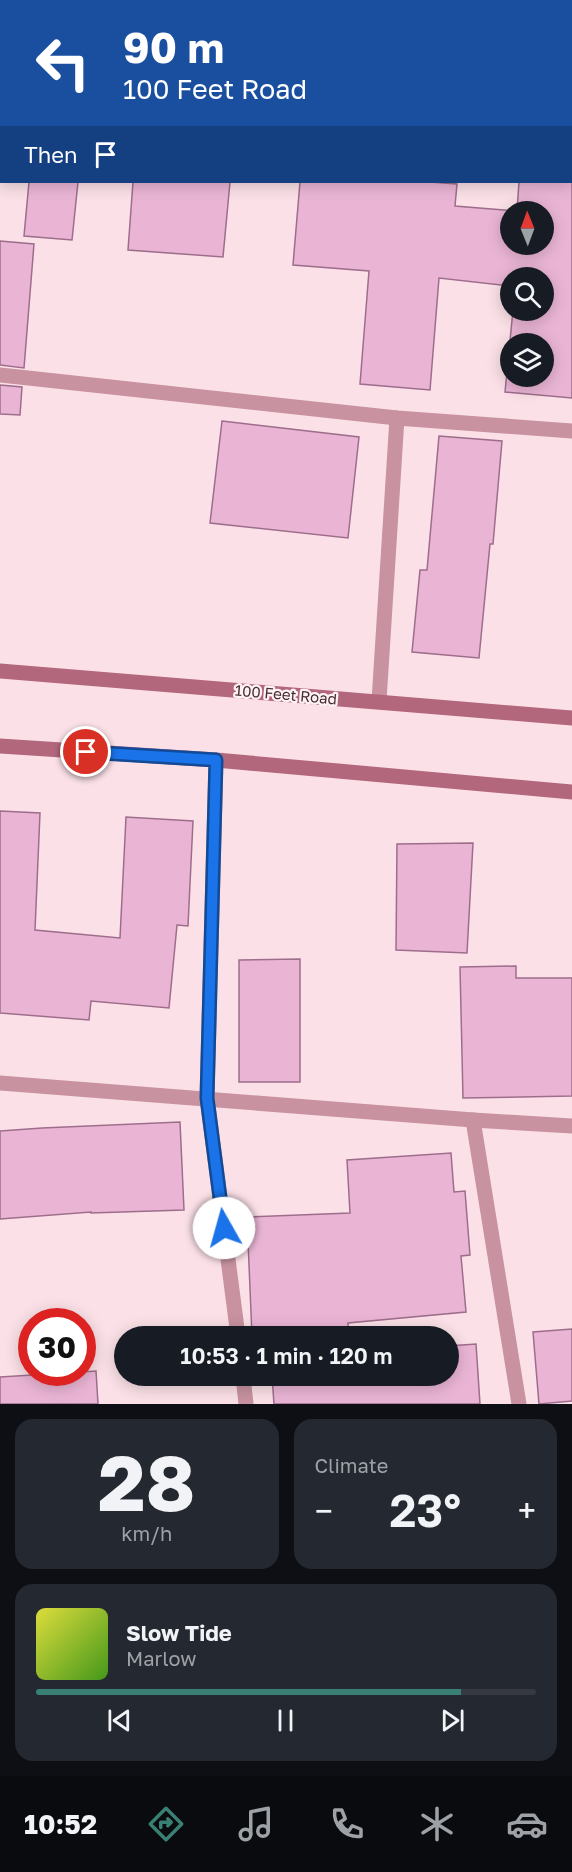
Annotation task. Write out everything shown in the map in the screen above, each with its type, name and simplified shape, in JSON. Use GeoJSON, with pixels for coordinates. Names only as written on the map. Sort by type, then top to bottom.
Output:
{"type":"FeatureCollection","features":[{"type":"Feature","properties":{"kind":"main road","name":"100 Feet Road"},"geometry":{"type":"LineString","coordinates":[[0,671],[572,718]]}},
{"type":"Feature","properties":{"kind":"main road"},"geometry":{"type":"LineString","coordinates":[[0,746],[216,760],[572,792]]}},
{"type":"Feature","properties":{"kind":"street"},"geometry":{"type":"LineString","coordinates":[[0,375],[397,418],[572,430]]}},
{"type":"Feature","properties":{"kind":"street"},"geometry":{"type":"LineString","coordinates":[[379,701],[397,418]]}},
{"type":"Feature","properties":{"kind":"street"},"geometry":{"type":"LineString","coordinates":[[216,760],[207,1098],[237,1326]]}},
{"type":"Feature","properties":{"kind":"street"},"geometry":{"type":"LineString","coordinates":[[0,1083],[572,1126]]}},
{"type":"Feature","properties":{"kind":"street"},"geometry":{"type":"LineString","coordinates":[[473,1120],[519,1404]]}},
{"type":"Feature","properties":{"kind":"street"},"geometry":{"type":"LineString","coordinates":[[244,1386],[246,1404]]}},
{"type":"Feature","properties":{"kind":"building"},"geometry":{"type":"Polygon","coordinates":[[[29,183],[78,183],[72,240],[24,236],[29,183]]]}},
{"type":"Feature","properties":{"kind":"building"},"geometry":{"type":"Polygon","coordinates":[[[133,183],[230,183],[223,257],[128,250],[133,183]]]}},
{"type":"Feature","properties":{"kind":"building"},"geometry":{"type":"Polygon","coordinates":[[[300,183],[457,184],[455,206],[500,210],[500,255],[554,255],[554,201],[518,201],[519,183],[572,183],[572,398],[505,392],[505,387],[554,387],[554,333],[511,333],[512,321],[554,321],[554,267],[500,267],[500,285],[439,278],[430,390],[360,384],[369,271],[293,265],[300,183]]]}},
{"type":"Feature","properties":{"kind":"building"},"geometry":{"type":"Polygon","coordinates":[[[0,241],[34,244],[24,368],[0,365],[0,241]]]}},
{"type":"Feature","properties":{"kind":"building"},"geometry":{"type":"Polygon","coordinates":[[[0,385],[22,387],[20,415],[0,414],[0,385]]]}},
{"type":"Feature","properties":{"kind":"building"},"geometry":{"type":"Polygon","coordinates":[[[222,421],[359,437],[348,538],[210,523],[222,421]]]}},
{"type":"Feature","properties":{"kind":"building"},"geometry":{"type":"Polygon","coordinates":[[[439,436],[502,441],[493,544],[490,544],[479,658],[412,652],[420,570],[427,570],[439,436]]]}},
{"type":"Feature","properties":{"kind":"building"},"geometry":{"type":"Polygon","coordinates":[[[0,811],[40,813],[35,930],[120,938],[126,817],[193,821],[188,926],[177,925],[169,1008],[91,1001],[89,1020],[0,1013],[0,811]]]}},
{"type":"Feature","properties":{"kind":"building"},"geometry":{"type":"Polygon","coordinates":[[[473,843],[467,953],[396,950],[397,844],[473,843]]]}},
{"type":"Feature","properties":{"kind":"building"},"geometry":{"type":"Polygon","coordinates":[[[300,959],[300,1082],[239,1082],[239,960],[300,959]]]}},
{"type":"Feature","properties":{"kind":"building"},"geometry":{"type":"Polygon","coordinates":[[[516,966],[516,978],[572,978],[572,1096],[463,1098],[460,967],[516,966]]]}},
{"type":"Feature","properties":{"kind":"building"},"geometry":{"type":"Polygon","coordinates":[[[180,1122],[184,1210],[91,1212],[0,1219],[0,1131],[180,1122]]]}},
{"type":"Feature","properties":{"kind":"building"},"geometry":{"type":"Polygon","coordinates":[[[451,1153],[454,1192],[465,1191],[470,1255],[461,1256],[466,1312],[348,1323],[348,1326],[252,1326],[247,1217],[350,1213],[347,1160],[451,1153]]]}},
{"type":"Feature","properties":{"kind":"building"},"geometry":{"type":"Polygon","coordinates":[[[572,1329],[572,1401],[539,1404],[533,1332],[572,1329]]]}},
{"type":"Feature","properties":{"kind":"building"},"geometry":{"type":"Polygon","coordinates":[[[476,1344],[480,1404],[274,1404],[273,1386],[459,1386],[459,1345],[476,1344]]]}},
{"type":"Feature","properties":{"kind":"building"},"geometry":{"type":"Polygon","coordinates":[[[96,1371],[98,1404],[0,1404],[0,1377],[18,1376],[18,1386],[96,1386],[96,1371]]]}},
{"type":"Feature","properties":{"kind":"route"},"geometry":{"type":"LineString","coordinates":[[86,752],[216,760],[207,1098],[224,1228]]}}]}
